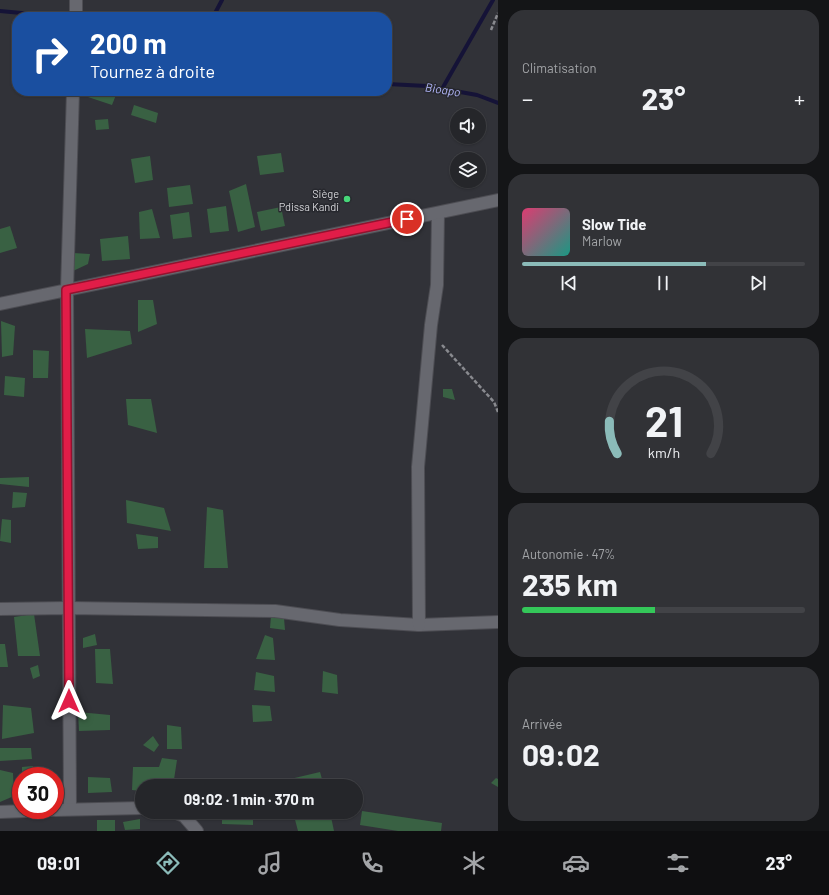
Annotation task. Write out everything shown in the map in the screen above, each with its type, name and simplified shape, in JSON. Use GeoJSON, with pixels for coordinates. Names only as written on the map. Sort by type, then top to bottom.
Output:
{"type":"FeatureCollection","features":[{"type":"Feature","properties":{"kind":"street"},"geometry":{"type":"LineString","coordinates":[[70,809],[66,290],[73,96]]}},
{"type":"Feature","properties":{"kind":"street"},"geometry":{"type":"LineString","coordinates":[[0,304],[498,200]]}},
{"type":"Feature","properties":{"kind":"street"},"geometry":{"type":"LineString","coordinates":[[419,625],[418,467],[431,325],[437,285],[438,213]]}},
{"type":"Feature","properties":{"kind":"street"},"geometry":{"type":"LineString","coordinates":[[0,609],[68,608],[275,611],[340,620],[419,625],[498,622]]}},
{"type":"Feature","properties":{"kind":"street"},"geometry":{"type":"LineString","coordinates":[[64,809],[135,808]]}},
{"type":"Feature","properties":{"kind":"street"},"geometry":{"type":"LineString","coordinates":[[0,812],[12,812]]}},
{"type":"Feature","properties":{"kind":"street"},"geometry":{"type":"LineString","coordinates":[[187,819],[197,831]]}},
{"type":"Feature","properties":{"kind":"path"},"geometry":{"type":"LineString","coordinates":[[491,30],[498,13]]}},
{"type":"Feature","properties":{"kind":"path"},"geometry":{"type":"LineString","coordinates":[[431,325],[440,343],[448,354],[494,402],[498,412]]}},
{"type":"Feature","properties":{"kind":"building"},"geometry":{"type":"Polygon","coordinates":[[[88,96],[116,96],[112,105],[88,96]]]}},
{"type":"Feature","properties":{"kind":"building"},"geometry":{"type":"Polygon","coordinates":[[[134,105],[158,113],[156,123],[131,115],[134,105]]]}},
{"type":"Feature","properties":{"kind":"building"},"geometry":{"type":"Polygon","coordinates":[[[108,119],[109,129],[96,130],[95,120],[108,119]]]}},
{"type":"Feature","properties":{"kind":"building"},"geometry":{"type":"Polygon","coordinates":[[[281,153],[284,172],[260,175],[257,156],[281,153]]]}},
{"type":"Feature","properties":{"kind":"building"},"geometry":{"type":"Polygon","coordinates":[[[150,156],[153,180],[135,183],[131,159],[150,156]]]}},
{"type":"Feature","properties":{"kind":"building"},"geometry":{"type":"Polygon","coordinates":[[[246,184],[255,227],[238,232],[229,191],[246,184]]]}},
{"type":"Feature","properties":{"kind":"building"},"geometry":{"type":"Polygon","coordinates":[[[190,185],[193,204],[169,207],[167,188],[190,185]]]}},
{"type":"Feature","properties":{"kind":"building"},"geometry":{"type":"Polygon","coordinates":[[[226,206],[229,231],[210,233],[207,209],[226,206]]]}},
{"type":"Feature","properties":{"kind":"building"},"geometry":{"type":"Polygon","coordinates":[[[281,207],[285,226],[261,231],[257,212],[281,207]]]}},
{"type":"Feature","properties":{"kind":"building"},"geometry":{"type":"Polygon","coordinates":[[[152,209],[160,238],[140,239],[139,212],[152,209]]]}},
{"type":"Feature","properties":{"kind":"building"},"geometry":{"type":"Polygon","coordinates":[[[189,212],[192,237],[173,239],[170,215],[189,212]]]}},
{"type":"Feature","properties":{"kind":"building"},"geometry":{"type":"Polygon","coordinates":[[[10,226],[17,248],[0,253],[0,229],[10,226]]]}},
{"type":"Feature","properties":{"kind":"building"},"geometry":{"type":"Polygon","coordinates":[[[128,236],[130,259],[102,261],[100,239],[128,236]]]}},
{"type":"Feature","properties":{"kind":"building"},"geometry":{"type":"Polygon","coordinates":[[[73,253],[90,254],[88,264],[73,271],[73,253]]]}},
{"type":"Feature","properties":{"kind":"building"},"geometry":{"type":"Polygon","coordinates":[[[138,300],[153,300],[157,324],[138,332],[138,300]]]}},
{"type":"Feature","properties":{"kind":"building"},"geometry":{"type":"Polygon","coordinates":[[[1,321],[15,326],[13,355],[2,357],[1,321]]]}},
{"type":"Feature","properties":{"kind":"building"},"geometry":{"type":"Polygon","coordinates":[[[85,329],[130,331],[132,344],[87,358],[85,329]]]}},
{"type":"Feature","properties":{"kind":"building"},"geometry":{"type":"Polygon","coordinates":[[[33,350],[49,351],[48,378],[33,378],[33,350]]]}},
{"type":"Feature","properties":{"kind":"building"},"geometry":{"type":"Polygon","coordinates":[[[5,376],[25,378],[24,397],[4,395],[5,376]]]}},
{"type":"Feature","properties":{"kind":"building"},"geometry":{"type":"Polygon","coordinates":[[[443,389],[452,389],[455,400],[443,397],[443,389]]]}},
{"type":"Feature","properties":{"kind":"building"},"geometry":{"type":"Polygon","coordinates":[[[126,399],[151,399],[157,433],[128,425],[126,399]]]}},
{"type":"Feature","properties":{"kind":"building"},"geometry":{"type":"Polygon","coordinates":[[[29,477],[29,487],[0,484],[0,478],[29,477]]]}},
{"type":"Feature","properties":{"kind":"building"},"geometry":{"type":"Polygon","coordinates":[[[13,492],[27,493],[25,507],[12,508],[13,492]]]}},
{"type":"Feature","properties":{"kind":"building"},"geometry":{"type":"Polygon","coordinates":[[[126,500],[164,508],[171,531],[127,523],[126,500]]]}},
{"type":"Feature","properties":{"kind":"building"},"geometry":{"type":"Polygon","coordinates":[[[207,507],[223,510],[228,568],[204,568],[207,507]]]}},
{"type":"Feature","properties":{"kind":"building"},"geometry":{"type":"Polygon","coordinates":[[[2,519],[11,520],[11,543],[0,541],[2,519]]]}},
{"type":"Feature","properties":{"kind":"building"},"geometry":{"type":"Polygon","coordinates":[[[136,534],[158,537],[158,548],[138,549],[136,534]]]}},
{"type":"Feature","properties":{"kind":"building"},"geometry":{"type":"Polygon","coordinates":[[[34,614],[40,656],[18,656],[14,617],[34,614]]]}},
{"type":"Feature","properties":{"kind":"building"},"geometry":{"type":"Polygon","coordinates":[[[271,616],[284,618],[285,630],[270,628],[271,616]]]}},
{"type":"Feature","properties":{"kind":"building"},"geometry":{"type":"Polygon","coordinates":[[[95,634],[97,645],[83,648],[83,638],[95,634]]]}},
{"type":"Feature","properties":{"kind":"building"},"geometry":{"type":"Polygon","coordinates":[[[265,635],[273,638],[275,660],[256,659],[265,635]]]}},
{"type":"Feature","properties":{"kind":"building"},"geometry":{"type":"Polygon","coordinates":[[[0,644],[5,644],[8,667],[0,667],[0,644]]]}},
{"type":"Feature","properties":{"kind":"building"},"geometry":{"type":"Polygon","coordinates":[[[95,649],[110,649],[113,684],[96,683],[95,649]]]}},
{"type":"Feature","properties":{"kind":"building"},"geometry":{"type":"Polygon","coordinates":[[[38,665],[40,676],[33,679],[30,668],[38,665]]]}},
{"type":"Feature","properties":{"kind":"building"},"geometry":{"type":"Polygon","coordinates":[[[323,671],[337,675],[338,694],[322,692],[323,671]]]}},
{"type":"Feature","properties":{"kind":"building"},"geometry":{"type":"Polygon","coordinates":[[[256,672],[274,676],[275,692],[254,690],[256,672]]]}},
{"type":"Feature","properties":{"kind":"building"},"geometry":{"type":"Polygon","coordinates":[[[3,705],[31,708],[34,733],[2,739],[3,705]]]}},
{"type":"Feature","properties":{"kind":"building"},"geometry":{"type":"Polygon","coordinates":[[[252,705],[270,706],[272,721],[253,722],[252,705]]]}},
{"type":"Feature","properties":{"kind":"building"},"geometry":{"type":"Polygon","coordinates":[[[78,712],[110,715],[110,730],[79,731],[78,712]]]}},
{"type":"Feature","properties":{"kind":"building"},"geometry":{"type":"Polygon","coordinates":[[[167,725],[181,727],[182,749],[167,749],[167,725]]]}},
{"type":"Feature","properties":{"kind":"building"},"geometry":{"type":"Polygon","coordinates":[[[153,736],[159,745],[154,752],[143,745],[153,736]]]}},
{"type":"Feature","properties":{"kind":"building"},"geometry":{"type":"Polygon","coordinates":[[[0,748],[31,748],[32,759],[0,761],[0,748]]]}},
{"type":"Feature","properties":{"kind":"building"},"geometry":{"type":"Polygon","coordinates":[[[162,758],[177,760],[174,779],[135,779],[135,790],[132,790],[133,767],[159,767],[162,758]]]}},
{"type":"Feature","properties":{"kind":"building"},"geometry":{"type":"Polygon","coordinates":[[[0,770],[12,773],[12,797],[0,802],[0,770]]]}},
{"type":"Feature","properties":{"kind":"building"},"geometry":{"type":"Polygon","coordinates":[[[320,772],[322,779],[290,779],[320,772]]]}},
{"type":"Feature","properties":{"kind":"building"},"geometry":{"type":"Polygon","coordinates":[[[88,777],[110,778],[112,792],[88,793],[88,777]]]}},
{"type":"Feature","properties":{"kind":"building"},"geometry":{"type":"Polygon","coordinates":[[[496,778],[498,779],[498,787],[491,783],[496,778]]]}},
{"type":"Feature","properties":{"kind":"building"},"geometry":{"type":"Polygon","coordinates":[[[363,811],[442,823],[441,831],[398,831],[360,825],[361,819],[363,819],[363,811]]]}},
{"type":"Feature","properties":{"kind":"building"},"geometry":{"type":"Polygon","coordinates":[[[140,819],[140,829],[125,830],[123,822],[140,819]]]}},
{"type":"Feature","properties":{"kind":"building"},"geometry":{"type":"Polygon","coordinates":[[[222,819],[253,819],[253,825],[222,824],[222,819]]]}},
{"type":"Feature","properties":{"kind":"building"},"geometry":{"type":"Polygon","coordinates":[[[295,819],[331,819],[334,831],[298,831],[295,819]]]}},
{"type":"Feature","properties":{"kind":"building"},"geometry":{"type":"Polygon","coordinates":[[[97,820],[115,820],[115,831],[97,831],[97,820]]]}},
{"type":"Feature","properties":{"kind":"waterway"},"geometry":{"type":"LineString","coordinates":[[216,12],[222,0]]}},
{"type":"Feature","properties":{"kind":"waterway"},"geometry":{"type":"LineString","coordinates":[[442,89],[493,0]]}},
{"type":"Feature","properties":{"kind":"waterway","name":"Bioapo"},"geometry":{"type":"LineString","coordinates":[[0,11],[12,12]]}},
{"type":"Feature","properties":{"kind":"waterway","name":"Bioapo"},"geometry":{"type":"LineString","coordinates":[[392,84],[427,86],[477,95],[498,103]]}},
{"type":"Feature","properties":{"kind":"place","name":"Siège Pdissa Kandi"},"geometry":{"type":"Point","coordinates":[347,199]}},
{"type":"Feature","properties":{"kind":"route"},"geometry":{"type":"LineString","coordinates":[[69,701],[66,290],[407,219]]}}]}
